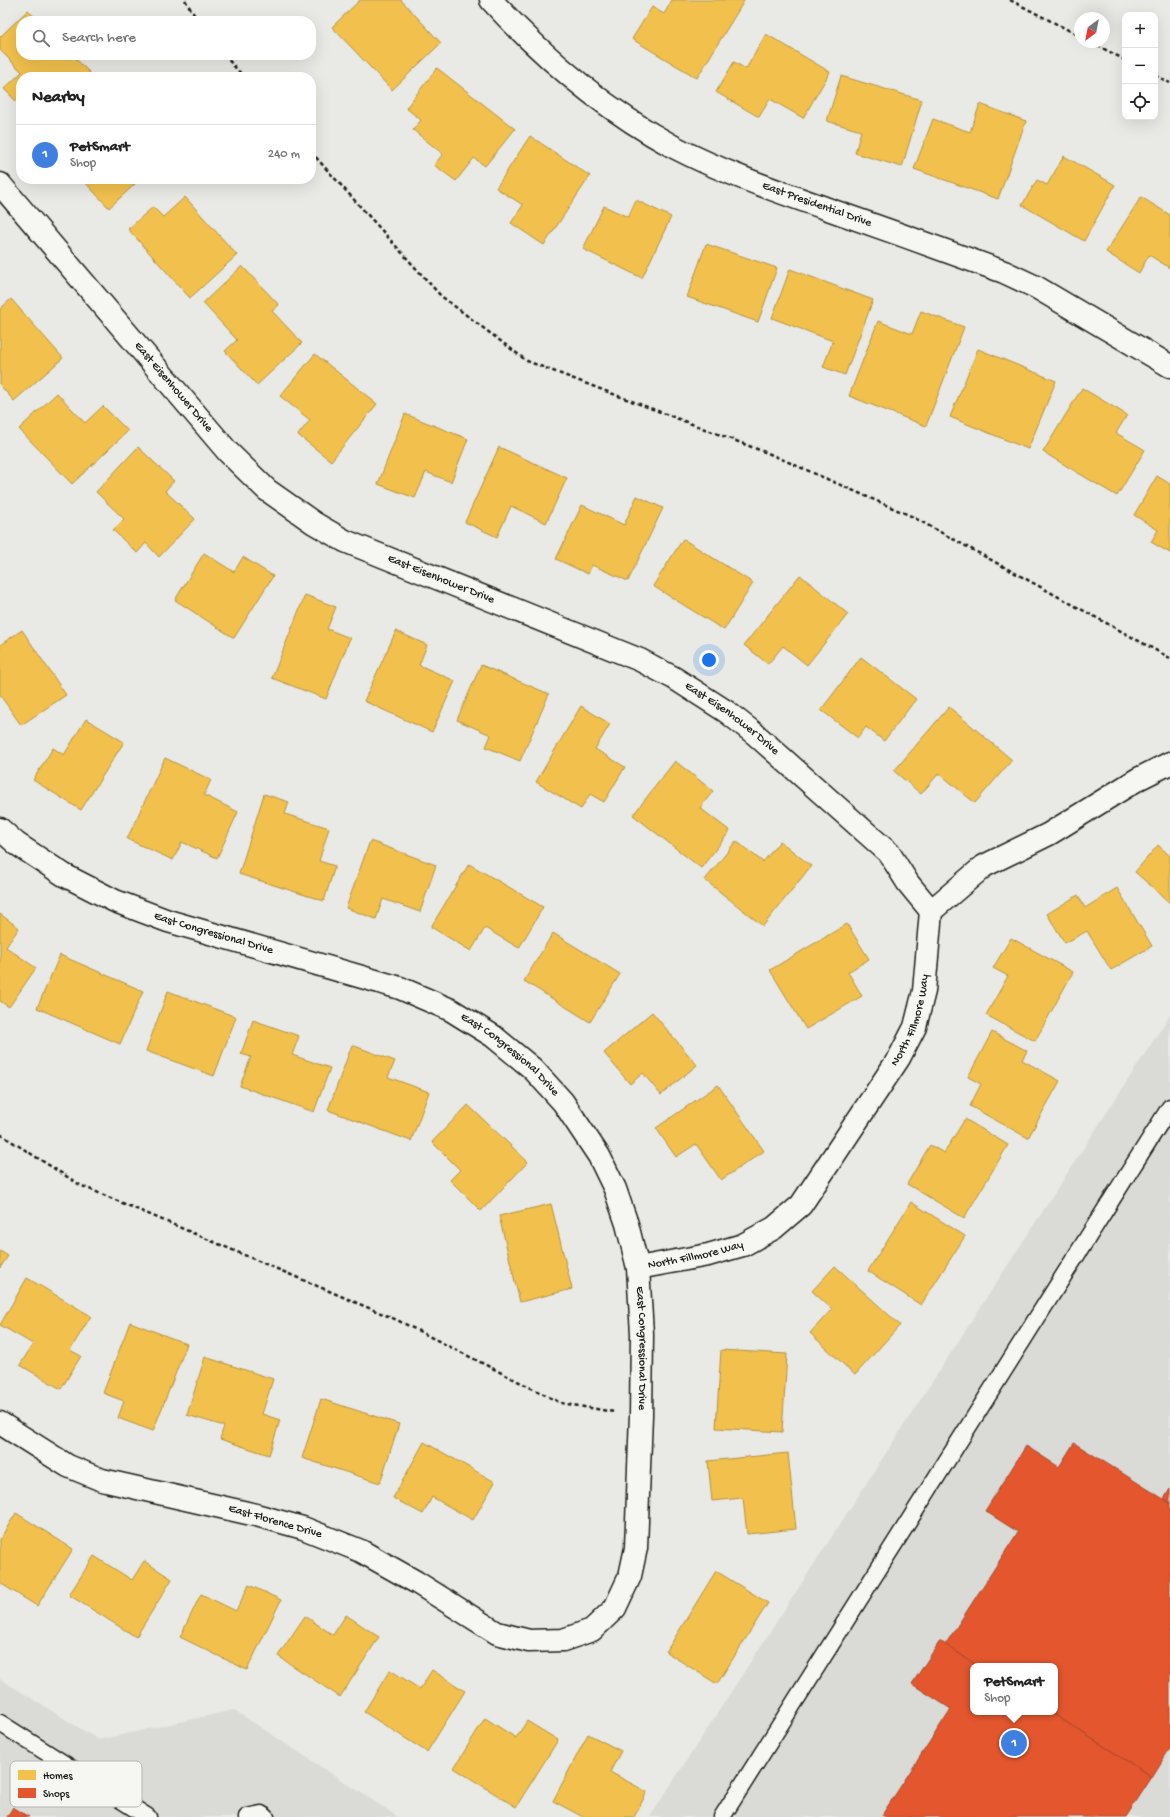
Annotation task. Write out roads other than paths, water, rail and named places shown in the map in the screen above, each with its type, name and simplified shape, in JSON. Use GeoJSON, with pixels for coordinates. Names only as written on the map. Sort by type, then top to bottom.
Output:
{"type":"FeatureCollection","features":[{"type":"Feature","properties":{"kind":"street","name":"East Presidential Drive"},"geometry":{"type":"LineString","coordinates":[[491,0],[517,29],[582,88],[674,146],[738,177],[1004,272],[1036,287],[1170,366]]}},
{"type":"Feature","properties":{"kind":"street","name":"East Eisenhower Drive"},"geometry":{"type":"LineString","coordinates":[[0,184],[228,452],[266,490],[314,524],[345,541],[640,660],[674,678],[726,712],[755,734],[889,853],[908,883],[932,911]]}},
{"type":"Feature","properties":{"kind":"street"},"geometry":{"type":"LineString","coordinates":[[932,911],[984,866],[1049,834],[1138,779],[1170,763]]}},
{"type":"Feature","properties":{"kind":"street","name":"East Congressional Drive"},"geometry":{"type":"LineString","coordinates":[[0,829],[17,844],[64,875],[115,901],[168,921],[400,988],[451,1010],[493,1036],[533,1069],[563,1102],[599,1156],[615,1189],[628,1224],[638,1268],[642,1334],[641,1415],[636,1548],[630,1576]]}},
{"type":"Feature","properties":{"kind":"street","name":"North Fillmore Way"},"geometry":{"type":"LineString","coordinates":[[638,1268],[708,1255],[743,1245],[774,1228],[801,1205],[899,1058],[914,1026],[924,991],[932,911]]}},
{"type":"Feature","properties":{"kind":"street","name":"East Florence Drive"},"geometry":{"type":"LineString","coordinates":[[0,1423],[68,1466],[102,1480],[256,1515],[303,1528],[361,1552],[416,1582],[497,1633],[529,1641],[563,1640],[592,1630],[615,1608],[630,1576]]}},
{"type":"Feature","properties":{"kind":"lane"},"geometry":{"type":"LineString","coordinates":[[722,1817],[1170,1106]]}},
{"type":"Feature","properties":{"kind":"lane"},"geometry":{"type":"LineString","coordinates":[[0,1723],[60,1761]]}},
{"type":"Feature","properties":{"kind":"lane"},"geometry":{"type":"LineString","coordinates":[[132,1807],[148,1817]]}},
{"type":"Feature","properties":{"kind":"lane"},"geometry":{"type":"LineString","coordinates":[[248,1817],[261,1814],[266,1817]]}},
{"type":"Feature","properties":{"kind":"place","name":"PetSmart"},"geometry":{"type":"Point","coordinates":[1014,1743]}}]}
